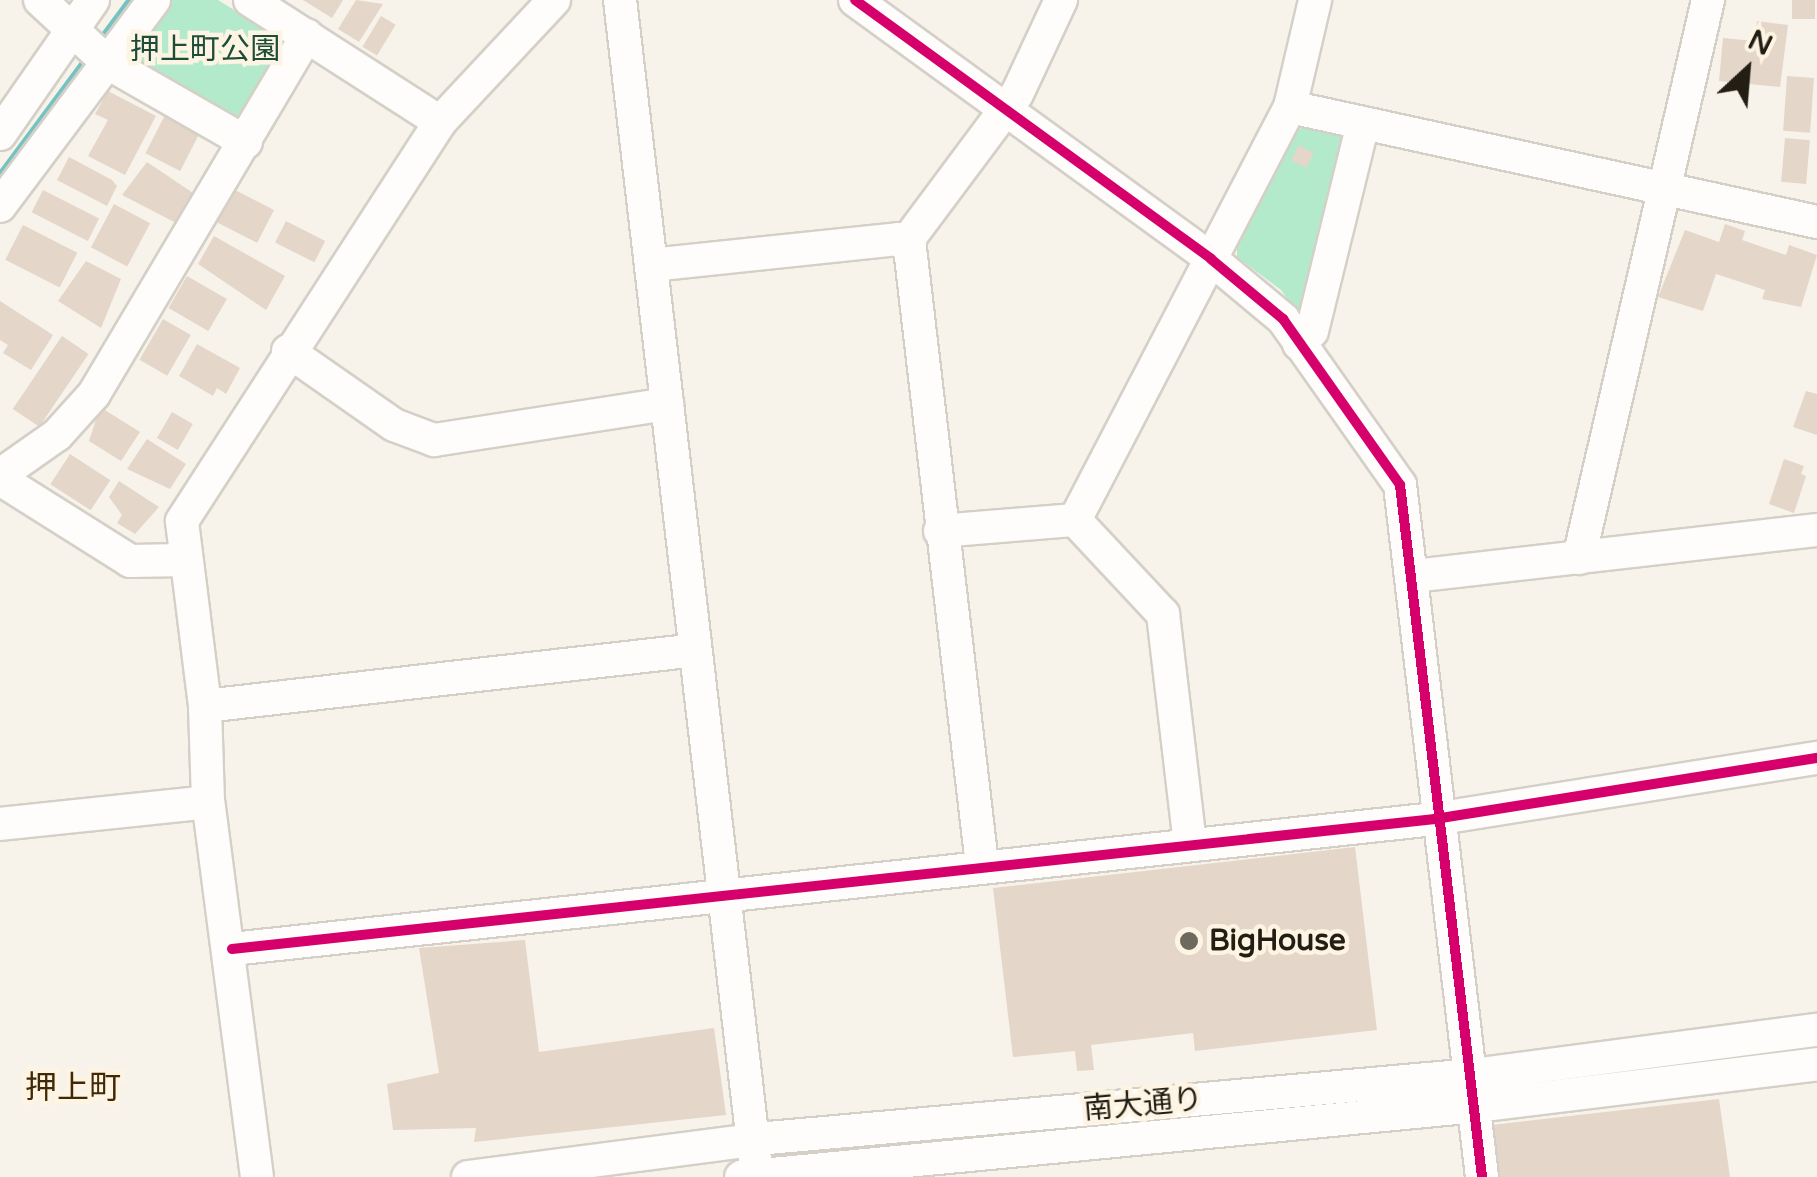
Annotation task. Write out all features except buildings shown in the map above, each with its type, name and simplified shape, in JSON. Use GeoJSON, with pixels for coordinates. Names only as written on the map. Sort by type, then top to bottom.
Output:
{"type":"FeatureCollection","features":[{"type":"Feature","properties":{"kind":"street"},"geometry":{"type":"LineString","coordinates":[[40,0],[89,48],[246,142]]}},
{"type":"Feature","properties":{"kind":"street"},"geometry":{"type":"LineString","coordinates":[[0,206],[89,48],[92,0]]}},
{"type":"Feature","properties":{"kind":"street"},"geometry":{"type":"LineString","coordinates":[[0,134],[89,48],[154,0]]}},
{"type":"Feature","properties":{"kind":"street"},"geometry":{"type":"LineString","coordinates":[[250,0],[440,122]]}},
{"type":"Feature","properties":{"kind":"street"},"geometry":{"type":"LineString","coordinates":[[257,1177],[232,949],[208,802],[205,706],[180,532],[189,505],[440,122],[554,0]]}},
{"type":"Feature","properties":{"kind":"street"},"geometry":{"type":"LineString","coordinates":[[620,0],[754,1140],[752,1176]]}},
{"type":"Feature","properties":{"kind":"street"},"geometry":{"type":"LineString","coordinates":[[855,0],[1211,259],[1283,319],[1400,486],[1413,576],[1435,819],[1475,1090],[1482,1177]]}},
{"type":"Feature","properties":{"kind":"street"},"geometry":{"type":"LineString","coordinates":[[982,865],[905,244],[1004,109],[1061,0]]}},
{"type":"Feature","properties":{"kind":"street"},"geometry":{"type":"LineString","coordinates":[[1074,520],[1290,106],[1315,0]]}},
{"type":"Feature","properties":{"kind":"street"},"geometry":{"type":"LineString","coordinates":[[1578,558],[1668,190],[1708,0]]}},
{"type":"Feature","properties":{"kind":"street"},"geometry":{"type":"LineString","coordinates":[[184,560],[130,561],[0,477],[56,435],[94,394],[307,36]]}},
{"type":"Feature","properties":{"kind":"street"},"geometry":{"type":"LineString","coordinates":[[1290,106],[1817,222]]}},
{"type":"Feature","properties":{"kind":"street"},"geometry":{"type":"LineString","coordinates":[[1299,344],[1312,331],[1363,123]]}},
{"type":"Feature","properties":{"kind":"street"},"geometry":{"type":"LineString","coordinates":[[651,264],[898,239],[905,244]]}},
{"type":"Feature","properties":{"kind":"street"},"geometry":{"type":"LineString","coordinates":[[288,352],[394,425],[434,440],[667,404]]}},
{"type":"Feature","properties":{"kind":"street"},"geometry":{"type":"LineString","coordinates":[[940,531],[1074,520]]}},
{"type":"Feature","properties":{"kind":"street"},"geometry":{"type":"LineString","coordinates":[[1074,520],[1163,614],[1190,843]]}},
{"type":"Feature","properties":{"kind":"street"},"geometry":{"type":"LineString","coordinates":[[1413,576],[1817,530]]}},
{"type":"Feature","properties":{"kind":"street"},"geometry":{"type":"LineString","coordinates":[[205,706],[695,650]]}},
{"type":"Feature","properties":{"kind":"street"},"geometry":{"type":"LineString","coordinates":[[232,949],[1435,819],[1817,758]]}},
{"type":"Feature","properties":{"kind":"street"},"geometry":{"type":"LineString","coordinates":[[0,824],[208,802]]}},
{"type":"Feature","properties":{"kind":"street","name":"南大通り"},"geometry":{"type":"LineString","coordinates":[[752,1176],[1475,1090],[1817,1030]]}},
{"type":"Feature","properties":{"kind":"street","name":"南大通り"},"geometry":{"type":"LineString","coordinates":[[468,1177],[754,1140],[1817,1064]]}},
{"type":"Feature","properties":{"kind":"green space","name":"押上町公園"},"geometry":{"type":"Polygon","coordinates":[[[169,0],[218,0],[289,44],[242,126],[126,59],[169,0]]]}},
{"type":"Feature","properties":{"kind":"green space"},"geometry":{"type":"Polygon","coordinates":[[[1308,125],[1341,136],[1307,313],[1298,313],[1281,290],[1237,257],[1237,249],[1295,131],[1308,125]]]}},
{"type":"Feature","properties":{"kind":"waterway"},"geometry":{"type":"LineString","coordinates":[[0,178],[132,0]]}},
{"type":"Feature","properties":{"kind":"cycle path"},"geometry":{"type":"LineString","coordinates":[[855,0],[1211,259],[1283,319],[1400,485],[1482,1177]]}},
{"type":"Feature","properties":{"kind":"cycle path"},"geometry":{"type":"LineString","coordinates":[[232,949],[1435,819],[1817,758]]}},
{"type":"Feature","properties":{"kind":"place","name":"BigHouse"},"geometry":{"type":"Point","coordinates":[1189,941]}},
{"type":"Feature","properties":{"kind":"district","name":"押上町"},"geometry":{"type":"Point","coordinates":[73,1088]}}]}
